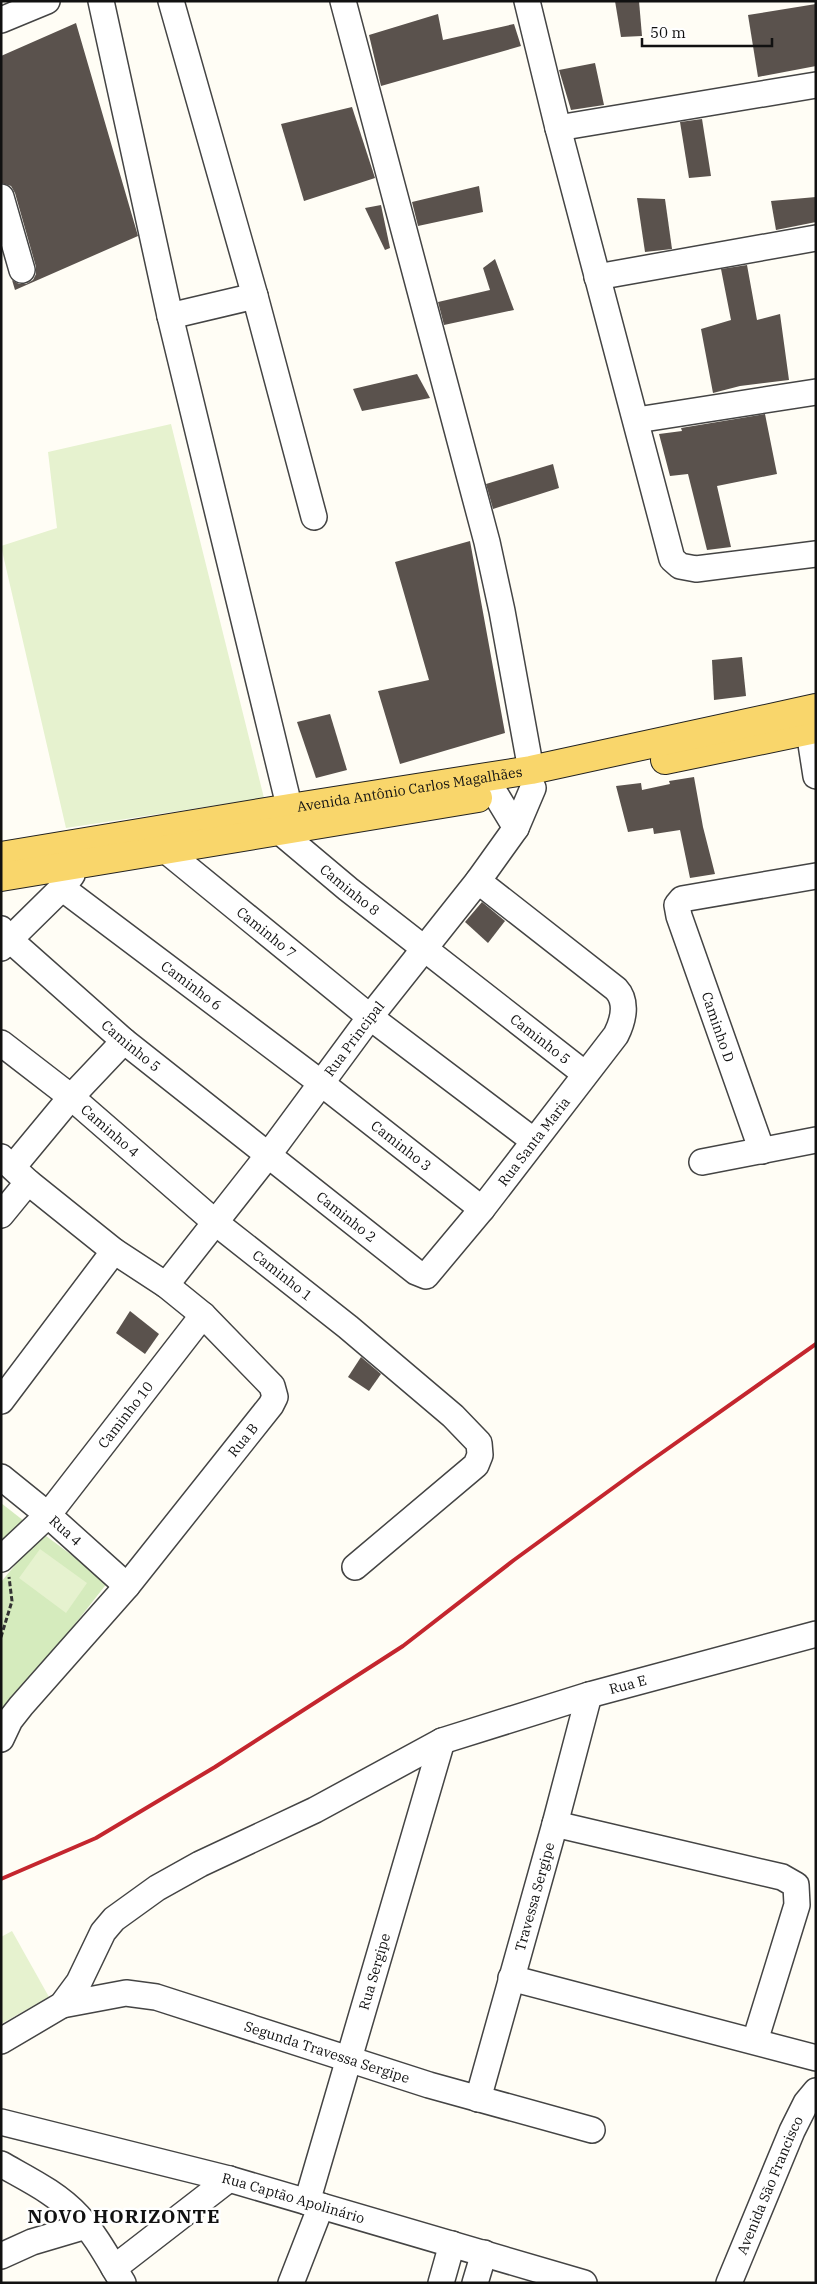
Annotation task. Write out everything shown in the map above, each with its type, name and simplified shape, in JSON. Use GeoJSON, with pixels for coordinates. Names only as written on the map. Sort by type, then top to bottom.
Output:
{"type":"FeatureCollection","features":[{"type":"Feature","properties":{"kind":"main road","name":"Avenida Antônio Carlos Magalhães"},"geometry":{"type":"LineString","coordinates":[[1,877],[164,849],[288,822],[532,779],[811,719]]}},
{"type":"Feature","properties":{"kind":"main road","name":"Avenida Antônio Carlos Magalhães"},"geometry":{"type":"LineString","coordinates":[[1,856],[496,795],[532,779]]}},
{"type":"Feature","properties":{"kind":"street"},"geometry":{"type":"LineString","coordinates":[[1,20],[47,1]]}},
{"type":"Feature","properties":{"kind":"street"},"geometry":{"type":"LineString","coordinates":[[101,1],[170,316],[288,822]]}},
{"type":"Feature","properties":{"kind":"street"},"geometry":{"type":"LineString","coordinates":[[171,1],[255,296],[314,517]]}},
{"type":"Feature","properties":{"kind":"street"},"geometry":{"type":"LineString","coordinates":[[343,1],[487,542],[502,611],[532,779]]}},
{"type":"Feature","properties":{"kind":"street"},"geometry":{"type":"LineString","coordinates":[[527,1],[558,128],[637,420],[672,559],[680,566],[696,569],[816,554]]}},
{"type":"Feature","properties":{"kind":"street"},"geometry":{"type":"LineString","coordinates":[[558,128],[816,85]]}},
{"type":"Feature","properties":{"kind":"street"},"geometry":{"type":"LineString","coordinates":[[1,197],[22,270]]}},
{"type":"Feature","properties":{"kind":"street"},"geometry":{"type":"LineString","coordinates":[[597,277],[816,238]]}},
{"type":"Feature","properties":{"kind":"street"},"geometry":{"type":"LineString","coordinates":[[170,316],[255,296]]}},
{"type":"Feature","properties":{"kind":"street"},"geometry":{"type":"LineString","coordinates":[[637,420],[816,392]]}},
{"type":"Feature","properties":{"kind":"street"},"geometry":{"type":"LineString","coordinates":[[811,719],[816,776]]}},
{"type":"Feature","properties":{"kind":"street","name":"Rua Principal"},"geometry":{"type":"LineString","coordinates":[[166,1285],[216,1223],[370,1017],[478,881],[516,828],[532,779]]}},
{"type":"Feature","properties":{"kind":"street"},"geometry":{"type":"LineString","coordinates":[[496,795],[516,828]]}},
{"type":"Feature","properties":{"kind":"street","name":"Caminho 8"},"geometry":{"type":"LineString","coordinates":[[288,822],[348,889],[424,948]]}},
{"type":"Feature","properties":{"kind":"street","name":"Caminho 7"},"geometry":{"type":"LineString","coordinates":[[164,849],[370,1017]]}},
{"type":"Feature","properties":{"kind":"street"},"geometry":{"type":"LineString","coordinates":[[4,939],[62,888],[82,863]]}},
{"type":"Feature","properties":{"kind":"street","name":"Caminho D"},"geometry":{"type":"LineString","coordinates":[[762,1151],[679,916],[678,902],[682,899],[816,876]]}},
{"type":"Feature","properties":{"kind":"street","name":"Rua Santa Maria"},"geometry":{"type":"LineString","coordinates":[[426,1276],[482,1209],[616,1036],[623,1016],[622,997],[616,990],[478,881]]}},
{"type":"Feature","properties":{"kind":"street","name":"Caminho 6"},"geometry":{"type":"LineString","coordinates":[[62,888],[321,1084]]}},
{"type":"Feature","properties":{"kind":"street","name":"Caminho 5"},"geometry":{"type":"LineString","coordinates":[[4,939],[124,1041],[268,1154]]}},
{"type":"Feature","properties":{"kind":"street","name":"Caminho 5"},"geometry":{"type":"LineString","coordinates":[[424,948],[586,1074]]}},
{"type":"Feature","properties":{"kind":"street"},"geometry":{"type":"LineString","coordinates":[[370,1017],[534,1141]]}},
{"type":"Feature","properties":{"kind":"street"},"geometry":{"type":"LineString","coordinates":[[1,1215],[14,1169],[71,1097],[124,1041]]}},
{"type":"Feature","properties":{"kind":"street","name":"Caminho 4"},"geometry":{"type":"LineString","coordinates":[[1,1043],[71,1097],[216,1223]]}},
{"type":"Feature","properties":{"kind":"street","name":"Caminho 3"},"geometry":{"type":"LineString","coordinates":[[321,1084],[482,1209]]}},
{"type":"Feature","properties":{"kind":"street"},"geometry":{"type":"LineString","coordinates":[[702,1162],[816,1140]]}},
{"type":"Feature","properties":{"kind":"street","name":"Caminho 2"},"geometry":{"type":"LineString","coordinates":[[268,1154],[416,1272],[426,1276]]}},
{"type":"Feature","properties":{"kind":"street","name":"Rua B"},"geometry":{"type":"LineString","coordinates":[[1,1739],[10,1720],[21,1706],[127,1586],[272,1405],[275,1397],[272,1386],[204,1315],[166,1285],[114,1251],[14,1169]]}},
{"type":"Feature","properties":{"kind":"street","name":"Caminho 1"},"geometry":{"type":"LineString","coordinates":[[216,1223],[348,1327],[454,1416],[481,1448],[476,1465],[469,1472],[355,1567]]}},
{"type":"Feature","properties":{"kind":"street"},"geometry":{"type":"LineString","coordinates":[[1,1401],[114,1251]]}},
{"type":"Feature","properties":{"kind":"street","name":"Caminho 10"},"geometry":{"type":"LineString","coordinates":[[48,1516],[204,1315]]}},
{"type":"Feature","properties":{"kind":"street","name":"Rua 4"},"geometry":{"type":"LineString","coordinates":[[1,1477],[127,1586]]}},
{"type":"Feature","properties":{"kind":"street"},"geometry":{"type":"LineString","coordinates":[[3,1557],[48,1516]]}},
{"type":"Feature","properties":{"kind":"street","name":"Rua E"},"geometry":{"type":"LineString","coordinates":[[62,2005],[79,1982],[103,1932],[114,1919],[156,1888],[200,1864],[316,1810],[442,1741],[589,1694],[816,1634]]}},
{"type":"Feature","properties":{"kind":"street","name":"Travessa Sergipe"},"geometry":{"type":"LineString","coordinates":[[478,2099],[510,1978],[555,1824],[589,1694]]}},
{"type":"Feature","properties":{"kind":"street","name":"Rua Sergipe"},"geometry":{"type":"LineString","coordinates":[[291,2283],[314,2204],[350,2060],[442,1741]]}},
{"type":"Feature","properties":{"kind":"street"},"geometry":{"type":"LineString","coordinates":[[555,1824],[782,1877],[796,1885],[797,1905],[755,2041]]}},
{"type":"Feature","properties":{"kind":"street"},"geometry":{"type":"LineString","coordinates":[[510,1978],[816,2058]]}},
{"type":"Feature","properties":{"kind":"street","name":"Segunda Travessa Sergipe"},"geometry":{"type":"LineString","coordinates":[[62,2005],[126,1993],[140,1993],[478,2099],[592,2130]]}},
{"type":"Feature","properties":{"kind":"street"},"geometry":{"type":"LineString","coordinates":[[1,2041],[62,2005]]}},
{"type":"Feature","properties":{"kind":"street","name":"Avenida São Francisco"},"geometry":{"type":"LineString","coordinates":[[729,2283],[792,2131],[806,2103],[816,2091]]}},
{"type":"Feature","properties":{"kind":"street","name":"Rua Captão Apolinário"},"geometry":{"type":"LineString","coordinates":[[1,2122],[230,2179],[584,2283]]}},
{"type":"Feature","properties":{"kind":"street"},"geometry":{"type":"LineString","coordinates":[[1,2164],[56,2196],[86,2226],[118,2275],[230,2179]]}},
{"type":"Feature","properties":{"kind":"street"},"geometry":{"type":"LineString","coordinates":[[1,2256],[32,2242],[86,2226]]}},
{"type":"Feature","properties":{"kind":"street"},"geometry":{"type":"LineString","coordinates":[[441,2283],[452,2244]]}},
{"type":"Feature","properties":{"kind":"street"},"geometry":{"type":"LineString","coordinates":[[475,2283],[484,2253]]}},
{"type":"Feature","properties":{"kind":"path"},"geometry":{"type":"LineString","coordinates":[[1,1637],[12,1601],[11,1586],[3,1557]]}},
{"type":"Feature","properties":{"kind":"green space"},"geometry":{"type":"Polygon","coordinates":[[[171,424],[264,798],[66,828],[1,546],[57,528],[48,452],[171,424]]]}},
{"type":"Feature","properties":{"kind":"green space"},"geometry":{"type":"Polygon","coordinates":[[[1,1503],[24,1521],[1,1550],[1,1503]]]}},
{"type":"Feature","properties":{"kind":"green space"},"geometry":{"type":"Polygon","coordinates":[[[42,1533],[108,1582],[1,1718],[1,1582],[42,1533]]]}},
{"type":"Feature","properties":{"kind":"green space"},"geometry":{"type":"Polygon","coordinates":[[[40,1549],[87,1583],[66,1613],[19,1578],[40,1549]]]}},
{"type":"Feature","properties":{"kind":"green space"},"geometry":{"type":"Polygon","coordinates":[[[12,1931],[49,1997],[1,2024],[1,1937],[12,1931]]]}},
{"type":"Feature","properties":{"kind":"building"},"geometry":{"type":"Polygon","coordinates":[[[615,1],[639,1],[642,36],[621,37],[615,1]]]}},
{"type":"Feature","properties":{"kind":"building"},"geometry":{"type":"Polygon","coordinates":[[[816,4],[816,66],[758,77],[748,15],[816,4]]]}},
{"type":"Feature","properties":{"kind":"building"},"geometry":{"type":"Polygon","coordinates":[[[438,14],[443,40],[514,24],[521,46],[381,86],[369,35],[438,14]]]}},
{"type":"Feature","properties":{"kind":"building"},"geometry":{"type":"Polygon","coordinates":[[[76,23],[138,236],[15,290],[12,280],[19,284],[26,284],[33,280],[36,274],[36,267],[15,193],[11,186],[1,183],[1,56],[76,23]]]}},
{"type":"Feature","properties":{"kind":"building"},"geometry":{"type":"Polygon","coordinates":[[[595,63],[604,105],[571,110],[559,70],[595,63]]]}},
{"type":"Feature","properties":{"kind":"building"},"geometry":{"type":"Polygon","coordinates":[[[352,107],[375,178],[304,201],[281,124],[352,107]]]}},
{"type":"Feature","properties":{"kind":"building"},"geometry":{"type":"Polygon","coordinates":[[[702,119],[711,176],[689,178],[680,122],[702,119]]]}},
{"type":"Feature","properties":{"kind":"building"},"geometry":{"type":"Polygon","coordinates":[[[479,186],[483,212],[418,226],[412,202],[479,186]]]}},
{"type":"Feature","properties":{"kind":"building"},"geometry":{"type":"Polygon","coordinates":[[[816,197],[816,222],[776,230],[771,201],[816,197]]]}},
{"type":"Feature","properties":{"kind":"building"},"geometry":{"type":"Polygon","coordinates":[[[637,198],[665,199],[672,249],[645,252],[637,198]]]}},
{"type":"Feature","properties":{"kind":"building"},"geometry":{"type":"Polygon","coordinates":[[[381,205],[390,248],[385,250],[365,208],[381,205]]]}},
{"type":"Feature","properties":{"kind":"building"},"geometry":{"type":"Polygon","coordinates":[[[495,259],[514,310],[444,325],[438,302],[490,290],[483,268],[495,259]]]}},
{"type":"Feature","properties":{"kind":"building"},"geometry":{"type":"Polygon","coordinates":[[[747,265],[757,320],[780,314],[789,380],[740,386],[713,393],[701,329],[731,320],[721,269],[747,265]]]}},
{"type":"Feature","properties":{"kind":"building"},"geometry":{"type":"Polygon","coordinates":[[[417,374],[430,398],[362,411],[353,389],[417,374]]]}},
{"type":"Feature","properties":{"kind":"building"},"geometry":{"type":"Polygon","coordinates":[[[765,414],[777,474],[717,486],[731,547],[707,550],[688,474],[670,476],[659,434],[682,431],[681,428],[765,414]]]}},
{"type":"Feature","properties":{"kind":"building"},"geometry":{"type":"Polygon","coordinates":[[[553,464],[559,488],[493,509],[486,484],[553,464]]]}},
{"type":"Feature","properties":{"kind":"building"},"geometry":{"type":"Polygon","coordinates":[[[470,541],[505,733],[400,764],[378,691],[429,680],[395,562],[470,541]]]}},
{"type":"Feature","properties":{"kind":"building"},"geometry":{"type":"Polygon","coordinates":[[[742,657],[746,696],[714,700],[712,660],[742,657]]]}},
{"type":"Feature","properties":{"kind":"building"},"geometry":{"type":"Polygon","coordinates":[[[330,714],[347,770],[316,778],[297,722],[330,714]]]}},
{"type":"Feature","properties":{"kind":"building"},"geometry":{"type":"Polygon","coordinates":[[[694,777],[703,827],[715,874],[690,878],[680,830],[654,834],[653,828],[628,832],[616,786],[641,783],[642,790],[670,784],[669,781],[694,777]]]}},
{"type":"Feature","properties":{"kind":"building"},"geometry":{"type":"Polygon","coordinates":[[[482,902],[505,921],[488,943],[465,922],[482,902]]]}},
{"type":"Feature","properties":{"kind":"building"},"geometry":{"type":"Polygon","coordinates":[[[130,1311],[159,1334],[145,1354],[116,1333],[130,1311]]]}},
{"type":"Feature","properties":{"kind":"building"},"geometry":{"type":"Polygon","coordinates":[[[361,1357],[381,1374],[369,1391],[348,1377],[361,1357]]]}},
{"type":"Feature","properties":{"kind":"railway"},"geometry":{"type":"LineString","coordinates":[[1,1879],[96,1838],[215,1767],[403,1646],[514,1560],[816,1344]]}},
{"type":"Feature","properties":{"kind":"district","name":"NOVO HORIZONTE"},"geometry":{"type":"Point","coordinates":[124,2216]}}]}
